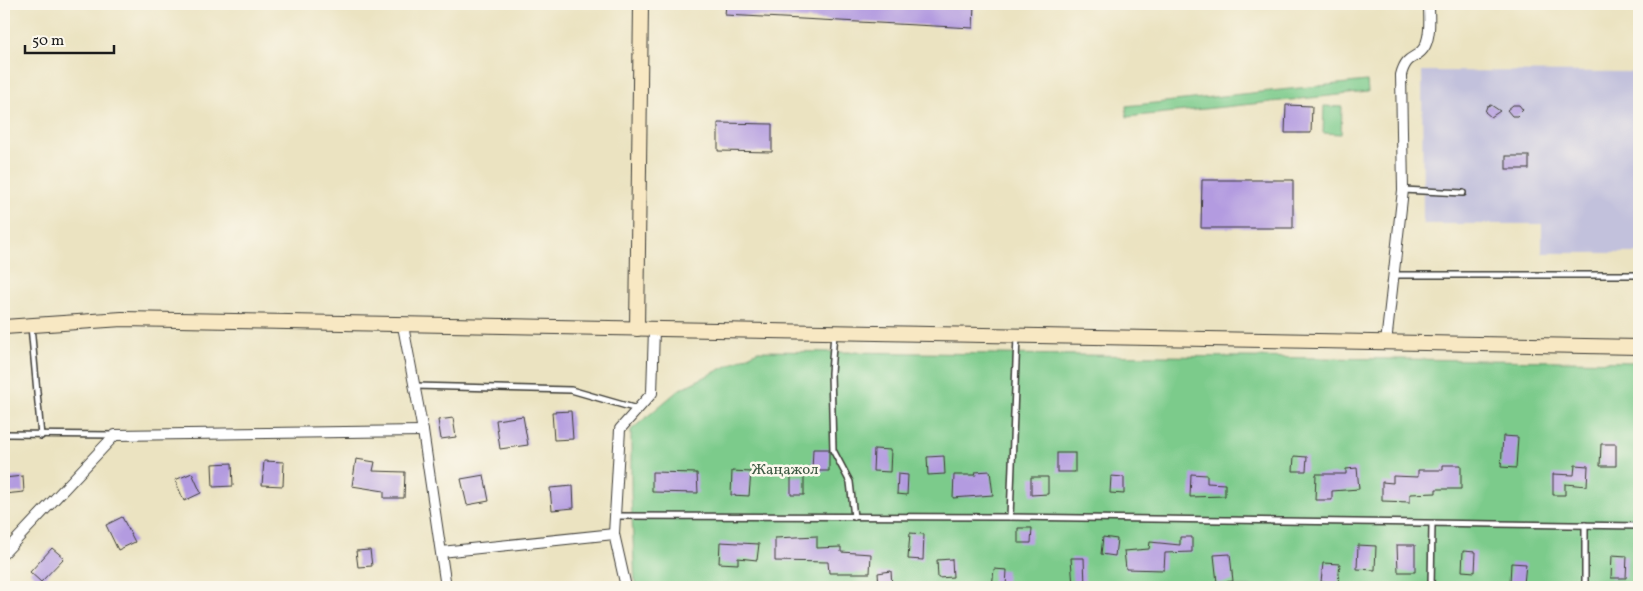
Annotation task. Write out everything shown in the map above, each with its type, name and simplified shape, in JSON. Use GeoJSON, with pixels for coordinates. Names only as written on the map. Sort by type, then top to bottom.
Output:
{"type":"FeatureCollection","features":[{"type":"Feature","properties":{"kind":"street"},"geometry":{"type":"LineString","coordinates":[[637,328],[641,4]]}},
{"type":"Feature","properties":{"kind":"street"},"geometry":{"type":"LineString","coordinates":[[1386,343],[1403,190],[1401,75],[1404,64],[1408,59],[1425,47],[1428,36],[1429,4]]}},
{"type":"Feature","properties":{"kind":"street"},"geometry":{"type":"LineString","coordinates":[[4,327],[122,320],[1639,347]]}},
{"type":"Feature","properties":{"kind":"street"},"geometry":{"type":"LineString","coordinates":[[403,326],[424,431],[446,587]]}},
{"type":"Feature","properties":{"kind":"street"},"geometry":{"type":"LineString","coordinates":[[626,587],[614,534],[620,429],[652,393],[654,329]]}},
{"type":"Feature","properties":{"kind":"street"},"geometry":{"type":"LineString","coordinates":[[4,553],[115,434],[424,431]]}},
{"type":"Feature","properties":{"kind":"street"},"geometry":{"type":"LineString","coordinates":[[441,552],[614,534]]}},
{"type":"Feature","properties":{"kind":"lane"},"geometry":{"type":"LineString","coordinates":[[1403,190],[1463,192]]}},
{"type":"Feature","properties":{"kind":"lane"},"geometry":{"type":"LineString","coordinates":[[1393,275],[1639,275]]}},
{"type":"Feature","properties":{"kind":"lane"},"geometry":{"type":"LineString","coordinates":[[30,325],[41,436]]}},
{"type":"Feature","properties":{"kind":"lane"},"geometry":{"type":"LineString","coordinates":[[834,333],[830,373],[833,450],[850,482],[854,517]]}},
{"type":"Feature","properties":{"kind":"lane"},"geometry":{"type":"LineString","coordinates":[[1010,518],[1017,336]]}},
{"type":"Feature","properties":{"kind":"lane"},"geometry":{"type":"LineString","coordinates":[[415,386],[571,390],[638,409]]}},
{"type":"Feature","properties":{"kind":"lane"},"geometry":{"type":"LineString","coordinates":[[4,434],[41,436],[115,434]]}},
{"type":"Feature","properties":{"kind":"lane"},"geometry":{"type":"LineString","coordinates":[[614,516],[1010,518],[1639,526]]}},
{"type":"Feature","properties":{"kind":"lane"},"geometry":{"type":"LineString","coordinates":[[1431,587],[1432,524]]}},
{"type":"Feature","properties":{"kind":"lane"},"geometry":{"type":"LineString","coordinates":[[1585,525],[1585,587]]}},
{"type":"Feature","properties":{"kind":"shaded area"},"geometry":{"type":"Polygon","coordinates":[[[1422,71],[1639,72],[1639,253],[1542,253],[1542,224],[1423,224],[1422,71]]]}},
{"type":"Feature","properties":{"kind":"green space"},"geometry":{"type":"Polygon","coordinates":[[[1367,81],[1368,92],[1127,117],[1126,106],[1367,81]]]}},
{"type":"Feature","properties":{"kind":"green space"},"geometry":{"type":"Polygon","coordinates":[[[1324,106],[1342,107],[1341,134],[1323,133],[1324,106]]]}},
{"type":"Feature","properties":{"kind":"green space","name":"Жаңажол"},"geometry":{"type":"Polygon","coordinates":[[[758,351],[1639,362],[1639,587],[635,587],[631,492],[631,430],[680,389],[758,351]]]}},
{"type":"Feature","properties":{"kind":"building"},"geometry":{"type":"Polygon","coordinates":[[[726,4],[974,4],[973,28],[725,15],[726,4]]]}},
{"type":"Feature","properties":{"kind":"building"},"geometry":{"type":"Polygon","coordinates":[[[1286,105],[1312,106],[1311,133],[1285,133],[1286,105]]]}},
{"type":"Feature","properties":{"kind":"building"},"geometry":{"type":"Polygon","coordinates":[[[1491,105],[1500,111],[1491,117],[1485,112],[1487,106],[1491,105]]]}},
{"type":"Feature","properties":{"kind":"building"},"geometry":{"type":"Polygon","coordinates":[[[1513,105],[1519,105],[1523,110],[1517,116],[1512,116],[1507,110],[1513,105]]]}},
{"type":"Feature","properties":{"kind":"building"},"geometry":{"type":"Polygon","coordinates":[[[718,123],[772,124],[772,152],[718,151],[718,123]]]}},
{"type":"Feature","properties":{"kind":"building"},"geometry":{"type":"Polygon","coordinates":[[[1506,156],[1529,156],[1529,169],[1506,169],[1506,156]]]}},
{"type":"Feature","properties":{"kind":"building"},"geometry":{"type":"Polygon","coordinates":[[[1202,180],[1293,180],[1293,228],[1201,228],[1202,180]]]}},
{"type":"Feature","properties":{"kind":"building"},"geometry":{"type":"Polygon","coordinates":[[[571,411],[573,439],[554,440],[552,412],[571,411]]]}},
{"type":"Feature","properties":{"kind":"building"},"geometry":{"type":"Polygon","coordinates":[[[523,416],[528,445],[500,449],[496,420],[523,416]]]}},
{"type":"Feature","properties":{"kind":"building"},"geometry":{"type":"Polygon","coordinates":[[[453,418],[456,437],[441,439],[438,420],[453,418]]]}},
{"type":"Feature","properties":{"kind":"building"},"geometry":{"type":"Polygon","coordinates":[[[1503,436],[1518,437],[1516,468],[1501,467],[1503,436]]]}},
{"type":"Feature","properties":{"kind":"building"},"geometry":{"type":"Polygon","coordinates":[[[1601,444],[1616,444],[1616,466],[1600,466],[1601,444]]]}},
{"type":"Feature","properties":{"kind":"building"},"geometry":{"type":"Polygon","coordinates":[[[813,449],[829,449],[829,471],[812,471],[813,449]]]}},
{"type":"Feature","properties":{"kind":"building"},"geometry":{"type":"Polygon","coordinates":[[[874,449],[891,450],[890,472],[873,471],[874,449]]]}},
{"type":"Feature","properties":{"kind":"building"},"geometry":{"type":"Polygon","coordinates":[[[1057,453],[1075,453],[1075,472],[1057,472],[1057,453]]]}},
{"type":"Feature","properties":{"kind":"building"},"geometry":{"type":"Polygon","coordinates":[[[944,456],[945,474],[928,475],[927,457],[944,456]]]}},
{"type":"Feature","properties":{"kind":"building"},"geometry":{"type":"Polygon","coordinates":[[[1294,456],[1307,457],[1306,471],[1293,471],[1294,456]]]}},
{"type":"Feature","properties":{"kind":"building"},"geometry":{"type":"Polygon","coordinates":[[[356,459],[375,462],[373,471],[405,472],[404,498],[384,498],[384,491],[352,486],[356,459]]]}},
{"type":"Feature","properties":{"kind":"building"},"geometry":{"type":"Polygon","coordinates":[[[264,461],[284,462],[283,486],[262,485],[264,461]]]}},
{"type":"Feature","properties":{"kind":"building"},"geometry":{"type":"Polygon","coordinates":[[[232,463],[233,486],[213,487],[212,464],[232,463]]]}},
{"type":"Feature","properties":{"kind":"building"},"geometry":{"type":"Polygon","coordinates":[[[1443,465],[1461,465],[1461,489],[1436,489],[1436,493],[1410,494],[1410,502],[1382,501],[1382,482],[1393,483],[1393,476],[1418,477],[1418,470],[1443,470],[1443,465]]]}},
{"type":"Feature","properties":{"kind":"building"},"geometry":{"type":"Polygon","coordinates":[[[1575,465],[1588,466],[1587,486],[1565,484],[1565,495],[1553,495],[1553,474],[1574,475],[1575,465]]]}},
{"type":"Feature","properties":{"kind":"building"},"geometry":{"type":"Polygon","coordinates":[[[1357,468],[1359,489],[1332,491],[1332,500],[1315,500],[1316,474],[1346,474],[1346,469],[1357,468]]]}},
{"type":"Feature","properties":{"kind":"building"},"geometry":{"type":"Polygon","coordinates":[[[732,471],[751,472],[749,496],[731,495],[732,471]]]}},
{"type":"Feature","properties":{"kind":"building"},"geometry":{"type":"Polygon","coordinates":[[[990,471],[993,495],[953,498],[954,475],[976,475],[975,472],[990,471]]]}},
{"type":"Feature","properties":{"kind":"building"},"geometry":{"type":"Polygon","coordinates":[[[652,472],[697,473],[698,493],[652,492],[652,472]]]}},
{"type":"Feature","properties":{"kind":"building"},"geometry":{"type":"Polygon","coordinates":[[[192,473],[201,493],[184,501],[175,480],[192,473]]]}},
{"type":"Feature","properties":{"kind":"building"},"geometry":{"type":"Polygon","coordinates":[[[898,474],[908,475],[907,495],[897,494],[898,474]]]}},
{"type":"Feature","properties":{"kind":"building"},"geometry":{"type":"Polygon","coordinates":[[[1191,474],[1207,475],[1207,483],[1225,484],[1225,496],[1190,497],[1191,474]]]}},
{"type":"Feature","properties":{"kind":"building"},"geometry":{"type":"Polygon","coordinates":[[[484,475],[489,501],[467,505],[461,479],[484,475]]]}},
{"type":"Feature","properties":{"kind":"building"},"geometry":{"type":"Polygon","coordinates":[[[23,476],[24,492],[4,494],[4,478],[23,476]]]}},
{"type":"Feature","properties":{"kind":"building"},"geometry":{"type":"Polygon","coordinates":[[[804,476],[804,495],[791,495],[791,477],[804,476]]]}},
{"type":"Feature","properties":{"kind":"building"},"geometry":{"type":"Polygon","coordinates":[[[1111,476],[1124,477],[1124,494],[1110,493],[1111,476]]]}},
{"type":"Feature","properties":{"kind":"building"},"geometry":{"type":"Polygon","coordinates":[[[1031,477],[1048,477],[1048,494],[1031,495],[1031,477]]]}},
{"type":"Feature","properties":{"kind":"building"},"geometry":{"type":"Polygon","coordinates":[[[573,486],[574,508],[552,510],[550,488],[573,486]]]}},
{"type":"Feature","properties":{"kind":"building"},"geometry":{"type":"Polygon","coordinates":[[[122,517],[135,542],[118,550],[106,525],[122,517]]]}},
{"type":"Feature","properties":{"kind":"building"},"geometry":{"type":"Polygon","coordinates":[[[1018,528],[1032,528],[1031,543],[1018,543],[1018,528]]]}},
{"type":"Feature","properties":{"kind":"building"},"geometry":{"type":"Polygon","coordinates":[[[910,533],[924,534],[923,560],[908,559],[910,533]]]}},
{"type":"Feature","properties":{"kind":"building"},"geometry":{"type":"Polygon","coordinates":[[[817,536],[817,548],[841,547],[841,552],[871,554],[870,573],[829,573],[828,562],[775,561],[775,538],[817,536]]]}},
{"type":"Feature","properties":{"kind":"building"},"geometry":{"type":"Polygon","coordinates":[[[1103,537],[1117,539],[1115,556],[1101,554],[1103,537]]]}},
{"type":"Feature","properties":{"kind":"building"},"geometry":{"type":"Polygon","coordinates":[[[1180,537],[1192,537],[1192,552],[1165,553],[1164,570],[1126,569],[1124,551],[1149,549],[1150,542],[1180,545],[1180,537]]]}},
{"type":"Feature","properties":{"kind":"building"},"geometry":{"type":"Polygon","coordinates":[[[720,542],[759,544],[757,560],[738,558],[738,564],[719,563],[720,542]]]}},
{"type":"Feature","properties":{"kind":"building"},"geometry":{"type":"Polygon","coordinates":[[[1358,545],[1376,546],[1375,570],[1357,569],[1358,545]]]}},
{"type":"Feature","properties":{"kind":"building"},"geometry":{"type":"Polygon","coordinates":[[[1397,545],[1415,545],[1415,572],[1398,572],[1397,545]]]}},
{"type":"Feature","properties":{"kind":"building"},"geometry":{"type":"Polygon","coordinates":[[[52,548],[64,558],[41,582],[30,572],[52,548]]]}},
{"type":"Feature","properties":{"kind":"building"},"geometry":{"type":"Polygon","coordinates":[[[370,550],[372,566],[358,567],[356,551],[370,550]]]}},
{"type":"Feature","properties":{"kind":"building"},"geometry":{"type":"Polygon","coordinates":[[[1463,551],[1476,552],[1475,572],[1462,571],[1463,551]]]}},
{"type":"Feature","properties":{"kind":"building"},"geometry":{"type":"Polygon","coordinates":[[[1230,554],[1233,581],[1217,583],[1214,555],[1230,554]]]}},
{"type":"Feature","properties":{"kind":"building"},"geometry":{"type":"Polygon","coordinates":[[[1612,555],[1627,556],[1626,578],[1611,578],[1612,555]]]}},
{"type":"Feature","properties":{"kind":"building"},"geometry":{"type":"Polygon","coordinates":[[[1071,558],[1084,558],[1085,587],[1073,587],[1071,558]]]}},
{"type":"Feature","properties":{"kind":"building"},"geometry":{"type":"Polygon","coordinates":[[[952,559],[953,577],[938,578],[937,560],[952,559]]]}},
{"type":"Feature","properties":{"kind":"building"},"geometry":{"type":"Polygon","coordinates":[[[1323,563],[1340,564],[1338,584],[1321,582],[1323,563]]]}},
{"type":"Feature","properties":{"kind":"building"},"geometry":{"type":"Polygon","coordinates":[[[1511,563],[1526,564],[1524,584],[1510,583],[1511,563]]]}},
{"type":"Feature","properties":{"kind":"building"},"geometry":{"type":"Polygon","coordinates":[[[994,569],[1007,570],[1006,587],[992,587],[994,569]]]}},
{"type":"Feature","properties":{"kind":"building"},"geometry":{"type":"Polygon","coordinates":[[[891,571],[892,587],[879,587],[878,573],[891,571]]]}}]}
